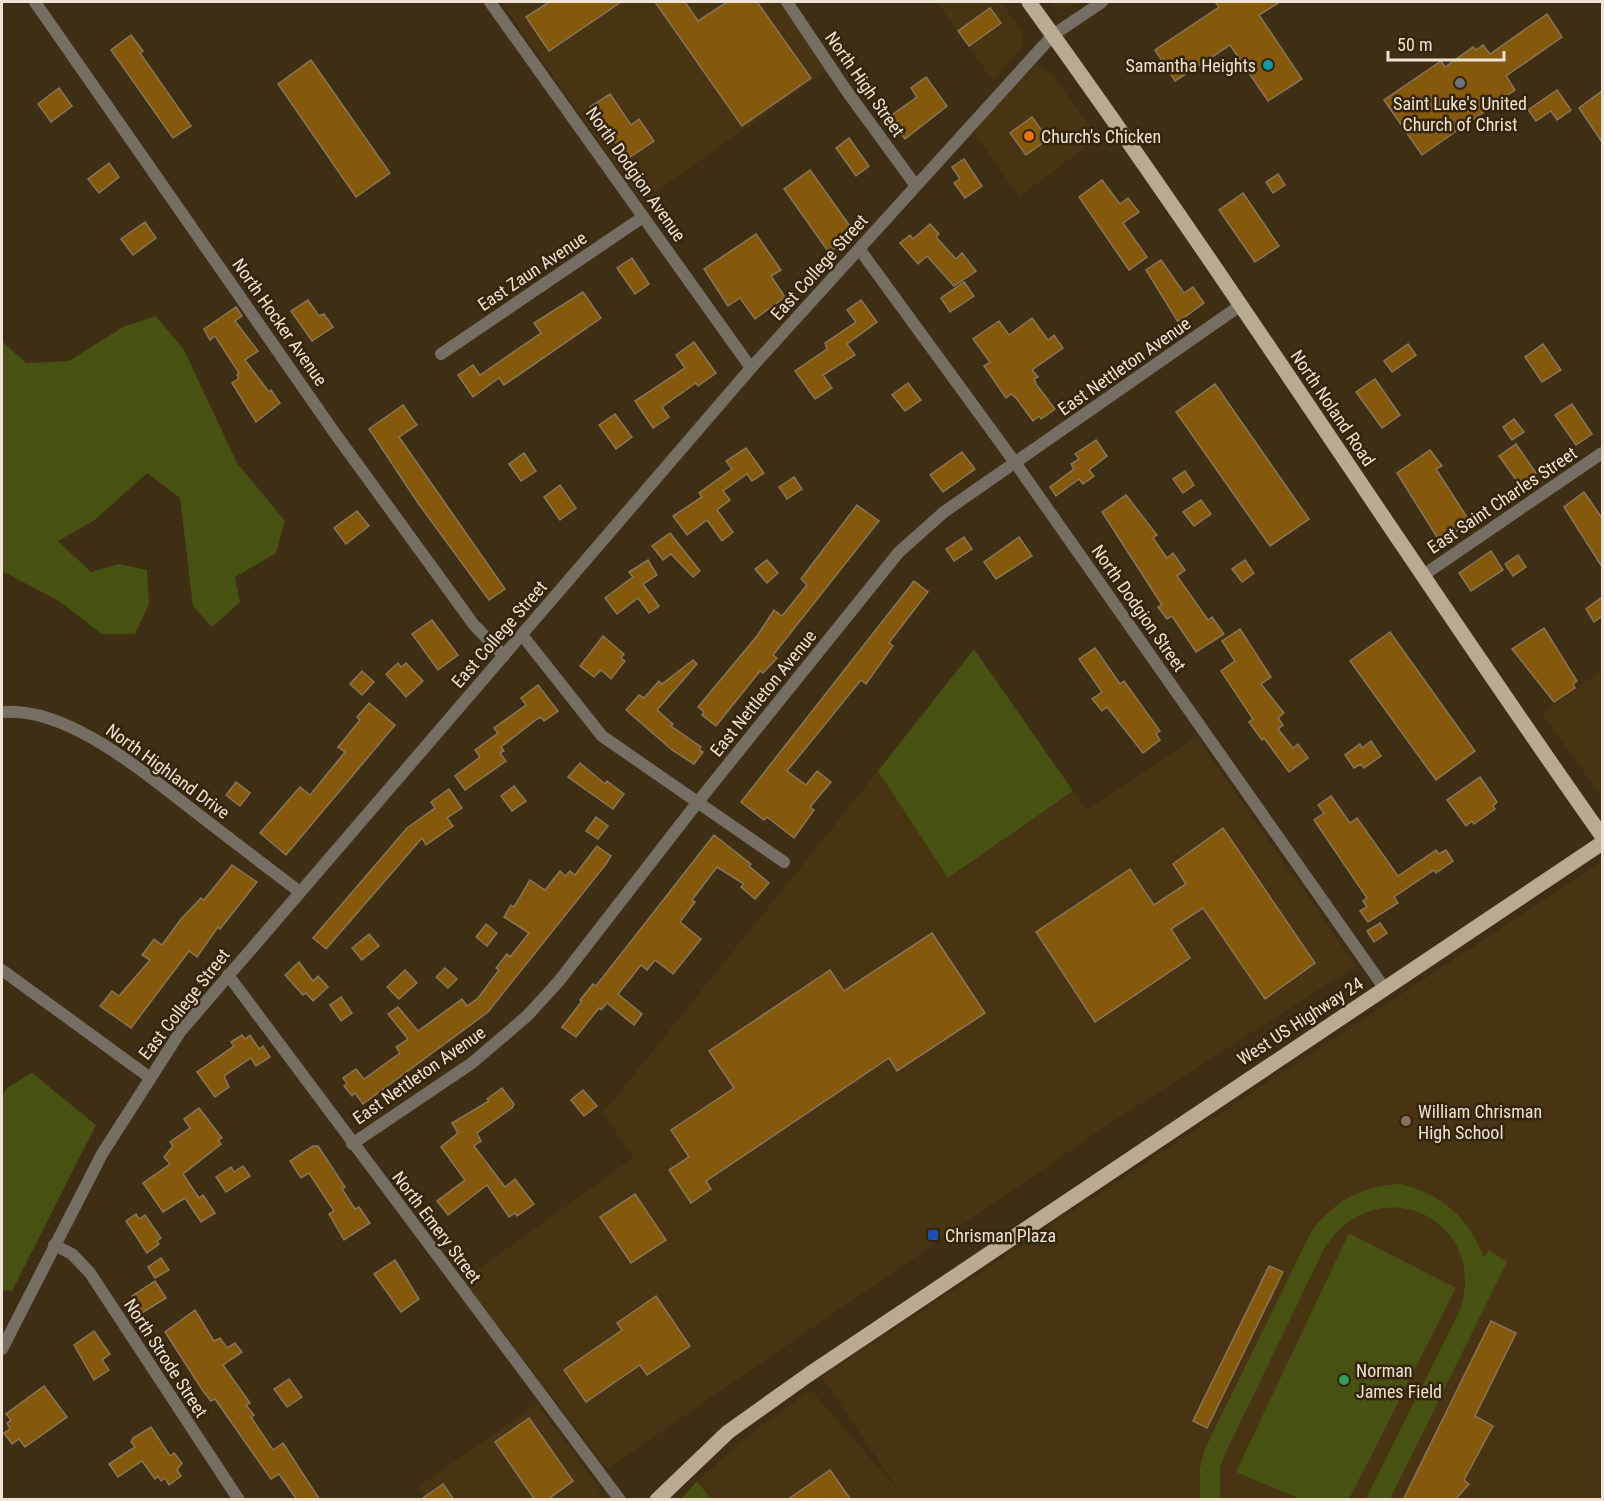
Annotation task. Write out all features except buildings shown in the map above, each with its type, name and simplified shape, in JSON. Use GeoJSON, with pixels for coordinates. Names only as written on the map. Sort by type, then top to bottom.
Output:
{"type":"FeatureCollection","features":[{"type":"Feature","properties":{"kind":"main road","name":"North Noland Road"},"geometry":{"type":"LineString","coordinates":[[1029,2],[1150,170],[1422,576],[1602,836]]}},
{"type":"Feature","properties":{"kind":"main road","name":"West US Highway 24"},"geometry":{"type":"LineString","coordinates":[[657,1500],[705,1452],[735,1427],[1019,1233],[1602,843]]}},
{"type":"Feature","properties":{"kind":"street","name":"North Hocker Avenue"},"geometry":{"type":"LineString","coordinates":[[35,2],[334,432],[474,626],[504,656]]}},
{"type":"Feature","properties":{"kind":"street","name":"North Dodgion Avenue"},"geometry":{"type":"LineString","coordinates":[[490,2],[752,368]]}},
{"type":"Feature","properties":{"kind":"street","name":"North High Street"},"geometry":{"type":"LineString","coordinates":[[787,2],[846,90],[916,186]]}},
{"type":"Feature","properties":{"kind":"street","name":"East College Street"},"geometry":{"type":"LineString","coordinates":[[2,1349],[102,1154],[149,1077],[180,1032],[752,368],[1053,35],[1102,2]]}},
{"type":"Feature","properties":{"kind":"street","name":"East Zaun Avenue"},"geometry":{"type":"LineString","coordinates":[[441,354],[643,217]]}},
{"type":"Feature","properties":{"kind":"street","name":"North Dodgion Street"},"geometry":{"type":"LineString","coordinates":[[860,250],[1016,464],[1385,989]]}},
{"type":"Feature","properties":{"kind":"street","name":"East Nettleton Avenue"},"geometry":{"type":"LineString","coordinates":[[352,1144],[472,1063],[527,1016],[559,981],[697,803],[899,552],[944,512],[1241,306]]}},
{"type":"Feature","properties":{"kind":"street","name":"East Saint Charles Street"},"geometry":{"type":"LineString","coordinates":[[1422,576],[1602,456]]}},
{"type":"Feature","properties":{"kind":"street"},"geometry":{"type":"LineString","coordinates":[[522,635],[602,736],[784,862]]}},
{"type":"Feature","properties":{"kind":"street","name":"North Highland Drive"},"geometry":{"type":"LineString","coordinates":[[2,712],[31,713],[76,729],[119,753],[300,892]]}},
{"type":"Feature","properties":{"kind":"street"},"geometry":{"type":"LineString","coordinates":[[2,970],[149,1077]]}},
{"type":"Feature","properties":{"kind":"street","name":"North Emery Street"},"geometry":{"type":"LineString","coordinates":[[228,975],[620,1500]]}},
{"type":"Feature","properties":{"kind":"street","name":"North Strode Street"},"geometry":{"type":"LineString","coordinates":[[54,1245],[72,1254],[90,1274],[170,1399],[239,1500]]}},
{"type":"Feature","properties":{"kind":"shaded area"},"geometry":{"type":"Polygon","coordinates":[[[501,2],[779,2],[827,70],[642,202],[501,2]]]}},
{"type":"Feature","properties":{"kind":"shaded area"},"geometry":{"type":"Polygon","coordinates":[[[937,2],[1001,2],[1023,32],[1023,46],[993,81],[937,2]]]}},
{"type":"Feature","properties":{"kind":"shaded area"},"geometry":{"type":"Polygon","coordinates":[[[1051,2],[1083,2],[1062,10],[1051,2]]]}},
{"type":"Feature","properties":{"kind":"shaded area"},"geometry":{"type":"Polygon","coordinates":[[[1036,65],[1051,73],[1098,138],[1019,197],[973,131],[1031,67],[1036,65]]]}},
{"type":"Feature","properties":{"kind":"shaded area"},"geometry":{"type":"Polygon","coordinates":[[[1602,670],[1602,797],[1542,713],[1602,670]]]}},
{"type":"Feature","properties":{"kind":"shaded area","name":"Chrisman Plaza"},"geometry":{"type":"Polygon","coordinates":[[[1197,737],[1356,966],[1109,1124],[607,1469],[463,1280],[633,1158],[603,1113],[878,771],[948,878],[1073,791],[1087,810],[1197,737]]]}},
{"type":"Feature","properties":{"kind":"shaded area","name":"William Chrisman High School"},"geometry":{"type":"Polygon","coordinates":[[[1601,862],[1602,1499],[711,1500],[697,1481],[753,1432],[811,1390],[899,1491],[822,1377],[1601,862]]]}},
{"type":"Feature","properties":{"kind":"shaded area"},"geometry":{"type":"Polygon","coordinates":[[[537,1404],[596,1483],[601,1496],[600,1500],[426,1499],[418,1487],[537,1404]]]}},
{"type":"Feature","properties":{"kind":"green space"},"geometry":{"type":"Polygon","coordinates":[[[156,316],[184,350],[237,463],[285,521],[276,553],[235,577],[240,602],[212,627],[193,606],[180,498],[147,473],[95,520],[58,541],[91,572],[119,564],[147,570],[149,604],[135,634],[102,634],[59,601],[2,571],[2,341],[26,363],[69,361],[123,327],[156,316]]]}},
{"type":"Feature","properties":{"kind":"green space"},"geometry":{"type":"Polygon","coordinates":[[[974,649],[1073,791],[948,878],[878,771],[974,649]]]}},
{"type":"Feature","properties":{"kind":"green space"},"geometry":{"type":"Polygon","coordinates":[[[32,1073],[96,1125],[12,1291],[2,1290],[2,1095],[8,1087],[32,1073]]]}},
{"type":"Feature","properties":{"kind":"green space"},"geometry":{"type":"Polygon","coordinates":[[[1400,1184],[1429,1194],[1452,1209],[1470,1230],[1484,1257],[1489,1250],[1507,1262],[1390,1499],[1366,1499],[1460,1310],[1465,1278],[1459,1250],[1444,1228],[1423,1214],[1398,1208],[1371,1211],[1346,1224],[1324,1249],[1226,1452],[1220,1467],[1220,1499],[1200,1499],[1200,1468],[1204,1451],[1312,1230],[1331,1210],[1351,1196],[1386,1185],[1400,1184]]]}},
{"type":"Feature","properties":{"kind":"green space","name":"Norman James Field"},"geometry":{"type":"Polygon","coordinates":[[[1349,1233],[1456,1288],[1349,1499],[1300,1499],[1236,1472],[1349,1233]]]}},
{"type":"Feature","properties":{"kind":"green space"},"geometry":{"type":"Polygon","coordinates":[[[697,1481],[711,1499],[681,1499],[697,1481]]]}},
{"type":"Feature","properties":{"kind":"place","name":"Samantha Heights"},"geometry":{"type":"Point","coordinates":[1268,65]}},
{"type":"Feature","properties":{"kind":"place","name":"Saint Luke's United Church of Christ"},"geometry":{"type":"Point","coordinates":[1460,83]}},
{"type":"Feature","properties":{"kind":"place","name":"Church's Chicken"},"geometry":{"type":"Point","coordinates":[1029,136]}},
{"type":"Feature","properties":{"kind":"place","name":"William Chrisman High School"},"geometry":{"type":"Point","coordinates":[1406,1121]}},
{"type":"Feature","properties":{"kind":"place","name":"Chrisman Plaza"},"geometry":{"type":"Point","coordinates":[933,1235]}},
{"type":"Feature","properties":{"kind":"place","name":"Norman James Field"},"geometry":{"type":"Point","coordinates":[1344,1380]}}]}
